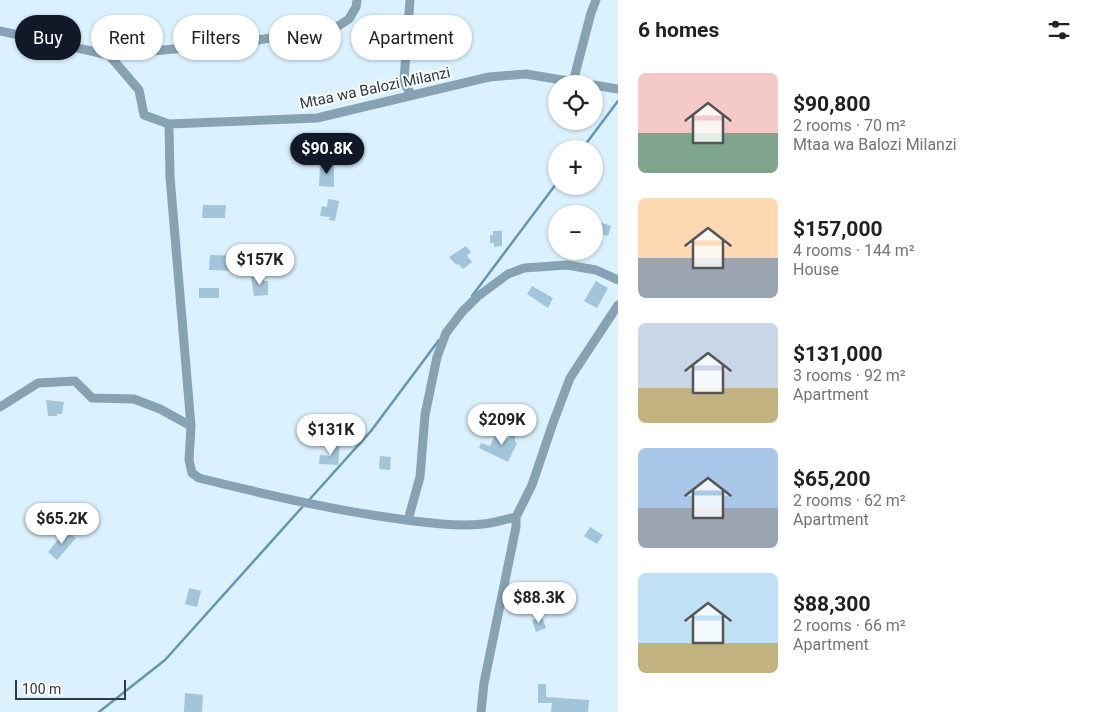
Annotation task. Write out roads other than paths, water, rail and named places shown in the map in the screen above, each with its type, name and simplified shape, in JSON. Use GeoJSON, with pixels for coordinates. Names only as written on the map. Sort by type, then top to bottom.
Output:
{"type":"FeatureCollection","features":[{"type":"Feature","properties":{"kind":"street"},"geometry":{"type":"LineString","coordinates":[[163,50],[239,44],[325,31],[335,28],[349,19],[356,7],[357,0]]}},
{"type":"Feature","properties":{"kind":"street"},"geometry":{"type":"LineString","coordinates":[[410,0],[404,80],[412,95]]}},
{"type":"Feature","properties":{"kind":"street"},"geometry":{"type":"LineString","coordinates":[[575,75],[596,0]]}},
{"type":"Feature","properties":{"kind":"street"},"geometry":{"type":"LineString","coordinates":[[0,31],[91,51]]}},
{"type":"Feature","properties":{"kind":"street"},"geometry":{"type":"LineString","coordinates":[[113,60],[139,90],[144,115],[169,124],[170,177],[190,426],[189,460],[192,473],[199,478],[271,496],[354,513],[458,525],[482,524],[516,517]]}},
{"type":"Feature","properties":{"kind":"street","name":"Mtaa wa Balozi Milanzi"},"geometry":{"type":"LineString","coordinates":[[169,124],[317,118],[489,77],[526,74],[548,78]]}},
{"type":"Feature","properties":{"kind":"street"},"geometry":{"type":"LineString","coordinates":[[603,86],[618,89]]}},
{"type":"Feature","properties":{"kind":"street"},"geometry":{"type":"LineString","coordinates":[[408,520],[420,477],[425,415],[437,357],[446,333],[462,312],[477,297],[508,274],[524,268],[551,265],[574,266],[596,270],[618,280]]}},
{"type":"Feature","properties":{"kind":"street"},"geometry":{"type":"LineString","coordinates":[[481,712],[484,683],[508,570],[516,517],[532,485],[570,378],[618,305]]}},
{"type":"Feature","properties":{"kind":"street"},"geometry":{"type":"LineString","coordinates":[[0,407],[38,383],[74,381],[92,398],[134,399],[160,408],[190,426]]}},
{"type":"Feature","properties":{"kind":"waterway"},"geometry":{"type":"LineString","coordinates":[[589,140],[618,101]]}},
{"type":"Feature","properties":{"kind":"waterway"},"geometry":{"type":"LineString","coordinates":[[472,296],[548,195]]}},
{"type":"Feature","properties":{"kind":"waterway"},"geometry":{"type":"LineString","coordinates":[[309,500],[371,431],[439,340]]}},
{"type":"Feature","properties":{"kind":"waterway"},"geometry":{"type":"LineString","coordinates":[[99,712],[165,660],[305,504]]}}]}
